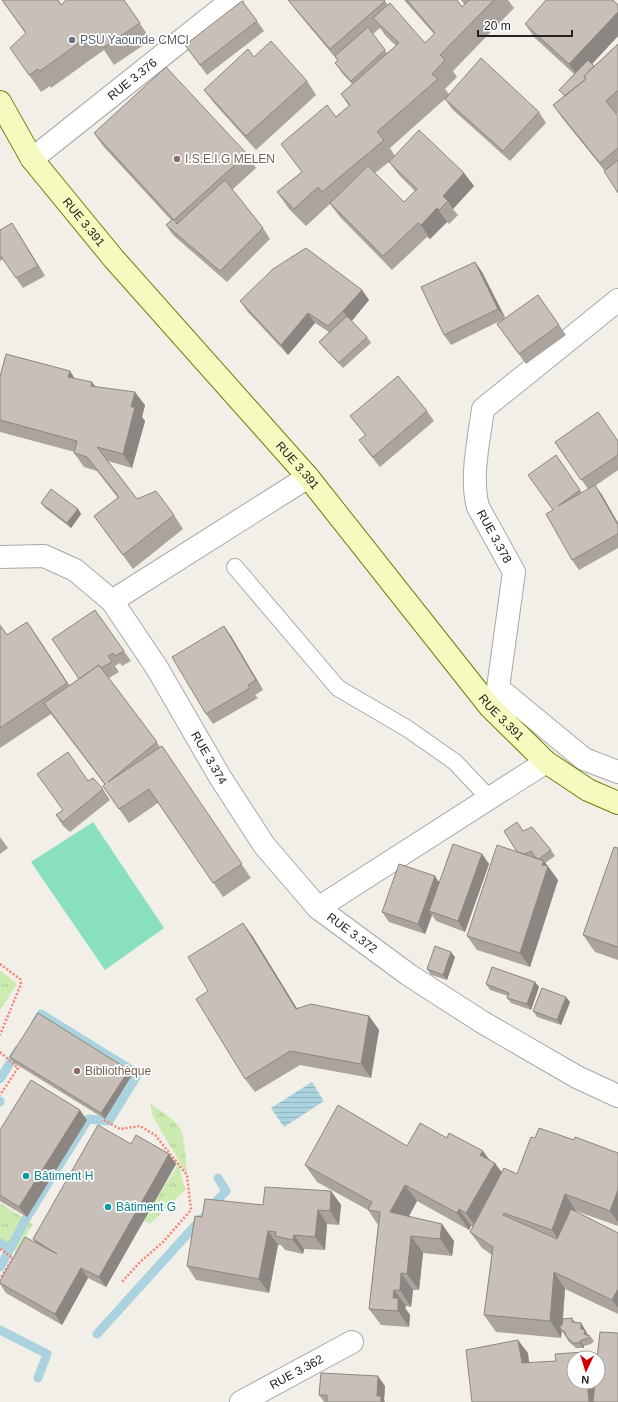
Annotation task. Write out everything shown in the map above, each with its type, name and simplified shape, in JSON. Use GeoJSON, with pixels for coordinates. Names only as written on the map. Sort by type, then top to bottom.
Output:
{"type":"FeatureCollection","features":[{"type":"Feature","properties":{"kind":"main road","name":"RUE 3.391"},"geometry":{"type":"LineString","coordinates":[[0,102],[32,159],[114,259],[308,477],[490,707],[546,762],[588,790],[618,803]]}},
{"type":"Feature","properties":{"kind":"street","name":"RUE 3.376"},"geometry":{"type":"LineString","coordinates":[[32,159],[232,0]]}},
{"type":"Feature","properties":{"kind":"street","name":"RUE 3.378"},"geometry":{"type":"LineString","coordinates":[[618,300],[483,409],[476,466],[475,496],[478,507],[514,572],[498,688],[584,759],[618,772]]}},
{"type":"Feature","properties":{"kind":"street"},"geometry":{"type":"LineString","coordinates":[[112,601],[308,477]]}},
{"type":"Feature","properties":{"kind":"street","name":"RUE 3.374"},"geometry":{"type":"LineString","coordinates":[[0,557],[44,556],[75,570],[112,601],[157,668],[220,778],[264,845],[318,908]]}},
{"type":"Feature","properties":{"kind":"street","name":"RUE 3.372"},"geometry":{"type":"LineString","coordinates":[[546,762],[318,908],[409,975],[482,1022],[577,1077],[618,1096]]}},
{"type":"Feature","properties":{"kind":"street","name":"RUE 3.362"},"geometry":{"type":"LineString","coordinates":[[241,1402],[352,1342]]}},
{"type":"Feature","properties":{"kind":"lane"},"geometry":{"type":"LineString","coordinates":[[235,567],[338,688],[408,730],[455,762],[489,798]]}},
{"type":"Feature","properties":{"kind":"path"},"geometry":{"type":"LineString","coordinates":[[0,964],[20,979],[21,984],[0,1035]]}},
{"type":"Feature","properties":{"kind":"path"},"geometry":{"type":"LineString","coordinates":[[0,1052],[18,1068],[0,1095]]}},
{"type":"Feature","properties":{"kind":"path"},"geometry":{"type":"LineString","coordinates":[[104,1120],[120,1130],[140,1126],[154,1135],[187,1175],[191,1210],[163,1242],[140,1262],[121,1283]]}},
{"type":"Feature","properties":{"kind":"path"},"geometry":{"type":"LineString","coordinates":[[0,1248],[13,1258],[0,1279]]}},
{"type":"Feature","properties":{"kind":"green space"},"geometry":{"type":"Polygon","coordinates":[[[93,822],[164,928],[105,970],[31,862],[93,822]]]}},
{"type":"Feature","properties":{"kind":"green space"},"geometry":{"type":"Polygon","coordinates":[[[0,970],[17,984],[0,1010],[0,970]]]}},
{"type":"Feature","properties":{"kind":"green space"},"geometry":{"type":"Polygon","coordinates":[[[151,1104],[171,1118],[180,1128],[184,1143],[187,1175],[152,1115],[151,1104]]]}},
{"type":"Feature","properties":{"kind":"green space"},"geometry":{"type":"Polygon","coordinates":[[[144,1141],[179,1163],[183,1183],[186,1189],[150,1224],[143,1220],[178,1165],[144,1144],[144,1141]]]}},
{"type":"Feature","properties":{"kind":"green space"},"geometry":{"type":"Polygon","coordinates":[[[0,1203],[33,1224],[16,1253],[0,1242],[0,1203]]]}},
{"type":"Feature","properties":{"kind":"water"},"geometry":{"type":"Polygon","coordinates":[[[312,1082],[324,1101],[284,1127],[271,1108],[312,1082]]]}},
{"type":"Feature","properties":{"kind":"building"},"geometry":{"type":"Polygon","coordinates":[[[2,0],[58,0],[61,5],[66,0],[124,0],[140,23],[103,48],[93,33],[40,71],[38,69],[29,75],[10,48],[26,33],[2,0]]]}},
{"type":"Feature","properties":{"kind":"building"},"geometry":{"type":"Polygon","coordinates":[[[288,0],[384,0],[385,1],[330,49],[288,0]]]}},
{"type":"Feature","properties":{"kind":"building"},"geometry":{"type":"Polygon","coordinates":[[[407,0],[457,0],[462,7],[469,0],[494,0],[440,55],[445,60],[432,74],[438,79],[377,132],[384,140],[322,192],[318,187],[294,209],[277,192],[302,172],[281,144],[327,105],[336,117],[350,105],[341,94],[399,43],[373,18],[390,3],[425,43],[435,33],[407,0]]]}},
{"type":"Feature","properties":{"kind":"building"},"geometry":{"type":"Polygon","coordinates":[[[546,0],[613,0],[618,5],[618,12],[569,64],[525,24],[546,0]]]}},
{"type":"Feature","properties":{"kind":"building"},"geometry":{"type":"Polygon","coordinates":[[[242,1],[257,21],[200,65],[185,45],[242,1]]]}},
{"type":"Feature","properties":{"kind":"building"},"geometry":{"type":"Polygon","coordinates":[[[368,27],[385,50],[351,81],[335,63],[338,60],[335,56],[368,27]]]}},
{"type":"Feature","properties":{"kind":"building"},"geometry":{"type":"Polygon","coordinates":[[[271,41],[307,81],[246,136],[204,90],[248,49],[254,57],[271,41]]]}},
{"type":"Feature","properties":{"kind":"building"},"geometry":{"type":"Polygon","coordinates":[[[618,44],[618,92],[617,91],[606,101],[618,116],[618,148],[600,163],[553,105],[586,79],[584,76],[618,44]]]}},
{"type":"Feature","properties":{"kind":"building"},"geometry":{"type":"Polygon","coordinates":[[[481,58],[539,112],[503,151],[445,99],[481,58]]]}},
{"type":"Feature","properties":{"kind":"building"},"geometry":{"type":"Polygon","coordinates":[[[588,60],[594,66],[584,76],[586,79],[565,96],[559,90],[588,60]]]}},
{"type":"Feature","properties":{"kind":"building"},"geometry":{"type":"Polygon","coordinates":[[[166,67],[247,154],[174,220],[94,133],[166,67]]]}},
{"type":"Feature","properties":{"kind":"building"},"geometry":{"type":"Polygon","coordinates":[[[419,130],[464,173],[443,196],[448,201],[439,210],[437,208],[421,225],[418,223],[383,256],[330,203],[368,166],[404,202],[417,189],[389,162],[419,130]]]}},
{"type":"Feature","properties":{"kind":"building"},"geometry":{"type":"Polygon","coordinates":[[[618,160],[618,193],[604,171],[618,160]]]}},
{"type":"Feature","properties":{"kind":"building"},"geometry":{"type":"Polygon","coordinates":[[[225,180],[263,228],[220,271],[166,225],[173,219],[177,224],[225,180]]]}},
{"type":"Feature","properties":{"kind":"building"},"geometry":{"type":"Polygon","coordinates":[[[12,223],[38,266],[16,278],[0,255],[0,230],[12,223]]]}},
{"type":"Feature","properties":{"kind":"building"},"geometry":{"type":"Polygon","coordinates":[[[306,248],[362,290],[328,326],[308,313],[281,345],[240,301],[273,269],[306,248]]]}},
{"type":"Feature","properties":{"kind":"building"},"geometry":{"type":"Polygon","coordinates":[[[475,262],[498,309],[444,335],[421,287],[475,262]]]}},
{"type":"Feature","properties":{"kind":"building"},"geometry":{"type":"Polygon","coordinates":[[[538,295],[559,325],[519,354],[497,324],[538,295]]]}},
{"type":"Feature","properties":{"kind":"building"},"geometry":{"type":"Polygon","coordinates":[[[347,316],[367,337],[339,363],[319,342],[347,316]]]}},
{"type":"Feature","properties":{"kind":"building"},"geometry":{"type":"Polygon","coordinates":[[[6,354],[70,371],[68,377],[92,382],[91,386],[135,392],[131,407],[135,407],[123,454],[97,447],[137,499],[156,491],[174,515],[123,555],[94,516],[119,497],[87,457],[74,453],[77,441],[0,420],[0,377],[6,354]]]}},
{"type":"Feature","properties":{"kind":"building"},"geometry":{"type":"Polygon","coordinates":[[[398,376],[427,411],[373,457],[359,440],[366,435],[350,416],[398,376]]]}},
{"type":"Feature","properties":{"kind":"building"},"geometry":{"type":"Polygon","coordinates":[[[598,412],[618,441],[618,455],[581,480],[555,442],[598,412]]]}},
{"type":"Feature","properties":{"kind":"building"},"geometry":{"type":"Polygon","coordinates":[[[556,455],[580,490],[558,506],[595,485],[618,525],[618,534],[572,560],[546,514],[553,510],[528,475],[556,455]]]}},
{"type":"Feature","properties":{"kind":"building"},"geometry":{"type":"Polygon","coordinates":[[[51,489],[78,509],[67,523],[41,503],[51,489]]]}},
{"type":"Feature","properties":{"kind":"building"},"geometry":{"type":"Polygon","coordinates":[[[95,610],[124,651],[115,656],[113,653],[108,656],[112,662],[101,668],[99,665],[79,679],[52,639],[95,610]]]}},
{"type":"Feature","properties":{"kind":"building"},"geometry":{"type":"Polygon","coordinates":[[[27,622],[67,683],[0,728],[0,629],[2,628],[7,635],[27,622]]]}},
{"type":"Feature","properties":{"kind":"building"},"geometry":{"type":"Polygon","coordinates":[[[224,626],[256,680],[248,685],[250,688],[206,714],[172,657],[224,626]]]}},
{"type":"Feature","properties":{"kind":"building"},"geometry":{"type":"Polygon","coordinates":[[[99,665],[157,742],[108,782],[162,746],[242,864],[213,883],[149,789],[119,809],[103,786],[105,784],[44,703],[99,665]]]}},
{"type":"Feature","properties":{"kind":"building"},"geometry":{"type":"Polygon","coordinates":[[[68,752],[88,781],[93,778],[103,789],[63,822],[56,815],[63,810],[37,774],[68,752]]]}},
{"type":"Feature","properties":{"kind":"building"},"geometry":{"type":"Polygon","coordinates":[[[517,822],[523,831],[532,827],[551,850],[539,859],[536,858],[531,851],[525,854],[517,852],[504,831],[517,822]]]}},
{"type":"Feature","properties":{"kind":"building"},"geometry":{"type":"Polygon","coordinates":[[[453,844],[482,854],[458,921],[429,911],[453,844]]]}},
{"type":"Feature","properties":{"kind":"building"},"geometry":{"type":"Polygon","coordinates":[[[497,845],[544,861],[542,865],[548,866],[520,953],[467,936],[497,845]]]}},
{"type":"Feature","properties":{"kind":"building"},"geometry":{"type":"Polygon","coordinates":[[[614,847],[618,848],[618,947],[583,935],[614,847]]]}},
{"type":"Feature","properties":{"kind":"building"},"geometry":{"type":"Polygon","coordinates":[[[399,864],[435,876],[418,924],[382,912],[399,864]]]}},
{"type":"Feature","properties":{"kind":"building"},"geometry":{"type":"Polygon","coordinates":[[[243,923],[296,1009],[311,1004],[369,1016],[361,1064],[290,1051],[245,1079],[196,999],[208,991],[188,957],[243,923]]]}},
{"type":"Feature","properties":{"kind":"building"},"geometry":{"type":"Polygon","coordinates":[[[435,946],[451,952],[443,975],[427,969],[435,946]]]}},
{"type":"Feature","properties":{"kind":"building"},"geometry":{"type":"Polygon","coordinates":[[[492,967],[535,982],[527,1004],[507,998],[509,993],[486,984],[492,967]]]}},
{"type":"Feature","properties":{"kind":"building"},"geometry":{"type":"Polygon","coordinates":[[[542,988],[566,997],[557,1020],[533,1011],[542,988]]]}},
{"type":"Feature","properties":{"kind":"building","name":"Bibliothèque"},"geometry":{"type":"Polygon","coordinates":[[[38,1013],[129,1070],[101,1113],[10,1057],[38,1013]]]}},
{"type":"Feature","properties":{"kind":"building","name":"Bâtiment H"},"geometry":{"type":"Polygon","coordinates":[[[31,1080],[80,1110],[19,1207],[0,1195],[0,1130],[31,1080]]]}},
{"type":"Feature","properties":{"kind":"building"},"geometry":{"type":"Polygon","coordinates":[[[338,1105],[407,1146],[420,1123],[447,1138],[449,1133],[483,1151],[480,1155],[495,1163],[466,1213],[459,1209],[457,1213],[405,1185],[390,1212],[442,1224],[440,1239],[411,1236],[407,1274],[401,1273],[400,1290],[394,1290],[393,1298],[398,1298],[398,1311],[369,1309],[380,1212],[368,1210],[372,1202],[305,1165],[338,1105]]]}},
{"type":"Feature","properties":{"kind":"building","name":"Bâtiment G"},"geometry":{"type":"Polygon","coordinates":[[[98,1125],[131,1144],[136,1135],[169,1154],[99,1277],[81,1268],[55,1314],[0,1283],[0,1281],[25,1237],[57,1254],[33,1239],[98,1125]]]}},
{"type":"Feature","properties":{"kind":"building"},"geometry":{"type":"Polygon","coordinates":[[[539,1128],[574,1140],[575,1137],[618,1153],[618,1190],[610,1211],[565,1194],[552,1230],[504,1213],[503,1215],[557,1239],[571,1209],[618,1233],[618,1289],[612,1300],[554,1272],[550,1321],[484,1315],[493,1247],[470,1232],[504,1168],[517,1174],[531,1137],[535,1138],[539,1128]]]}},
{"type":"Feature","properties":{"kind":"building"},"geometry":{"type":"Polygon","coordinates":[[[265,1187],[331,1191],[330,1211],[318,1210],[315,1237],[294,1235],[293,1240],[275,1236],[276,1232],[268,1231],[259,1279],[187,1266],[195,1216],[202,1217],[205,1199],[263,1205],[265,1187]]]}},
{"type":"Feature","properties":{"kind":"building"},"geometry":{"type":"Polygon","coordinates":[[[572,1318],[572,1322],[581,1323],[581,1329],[585,1330],[584,1334],[590,1336],[580,1341],[580,1343],[573,1343],[560,1327],[563,1319],[572,1318]]]}},
{"type":"Feature","properties":{"kind":"building"},"geometry":{"type":"Polygon","coordinates":[[[600,1332],[618,1333],[618,1402],[593,1402],[594,1390],[606,1390],[606,1350],[598,1350],[600,1332]]]}},
{"type":"Feature","properties":{"kind":"building"},"geometry":{"type":"Polygon","coordinates":[[[518,1340],[522,1363],[556,1361],[555,1354],[566,1353],[566,1390],[588,1390],[589,1402],[472,1402],[466,1350],[518,1340]]]}},
{"type":"Feature","properties":{"kind":"building"},"geometry":{"type":"Polygon","coordinates":[[[321,1373],[378,1376],[377,1396],[381,1396],[381,1402],[327,1402],[327,1395],[319,1395],[321,1373]]]}},
{"type":"Feature","properties":{"kind":"waterway"},"geometry":{"type":"LineString","coordinates":[[0,1267],[27,1217],[88,1119],[109,1121],[138,1074],[41,1014],[35,1024]]}},
{"type":"Feature","properties":{"kind":"waterway"},"geometry":{"type":"LineString","coordinates":[[0,1079],[18,1050]]}},
{"type":"Feature","properties":{"kind":"waterway"},"geometry":{"type":"LineString","coordinates":[[210,1208],[226,1191],[218,1178]]}},
{"type":"Feature","properties":{"kind":"waterway"},"geometry":{"type":"LineString","coordinates":[[97,1334],[202,1218]]}},
{"type":"Feature","properties":{"kind":"waterway"},"geometry":{"type":"LineString","coordinates":[[0,1243],[9,1249]]}},
{"type":"Feature","properties":{"kind":"waterway"},"geometry":{"type":"LineString","coordinates":[[0,1330],[47,1354],[38,1378]]}},
{"type":"Feature","properties":{"kind":"place","name":"PSU Yaounde CMCI"},"geometry":{"type":"Point","coordinates":[72,40]}},
{"type":"Feature","properties":{"kind":"place","name":"I.S.E.I.G MELEN"},"geometry":{"type":"Point","coordinates":[177,159]}},
{"type":"Feature","properties":{"kind":"place","name":"Bibliothèque"},"geometry":{"type":"Point","coordinates":[77,1071]}},
{"type":"Feature","properties":{"kind":"place","name":"Bâtiment H"},"geometry":{"type":"Point","coordinates":[26,1176]}},
{"type":"Feature","properties":{"kind":"place","name":"Bâtiment G"},"geometry":{"type":"Point","coordinates":[108,1207]}}]}
